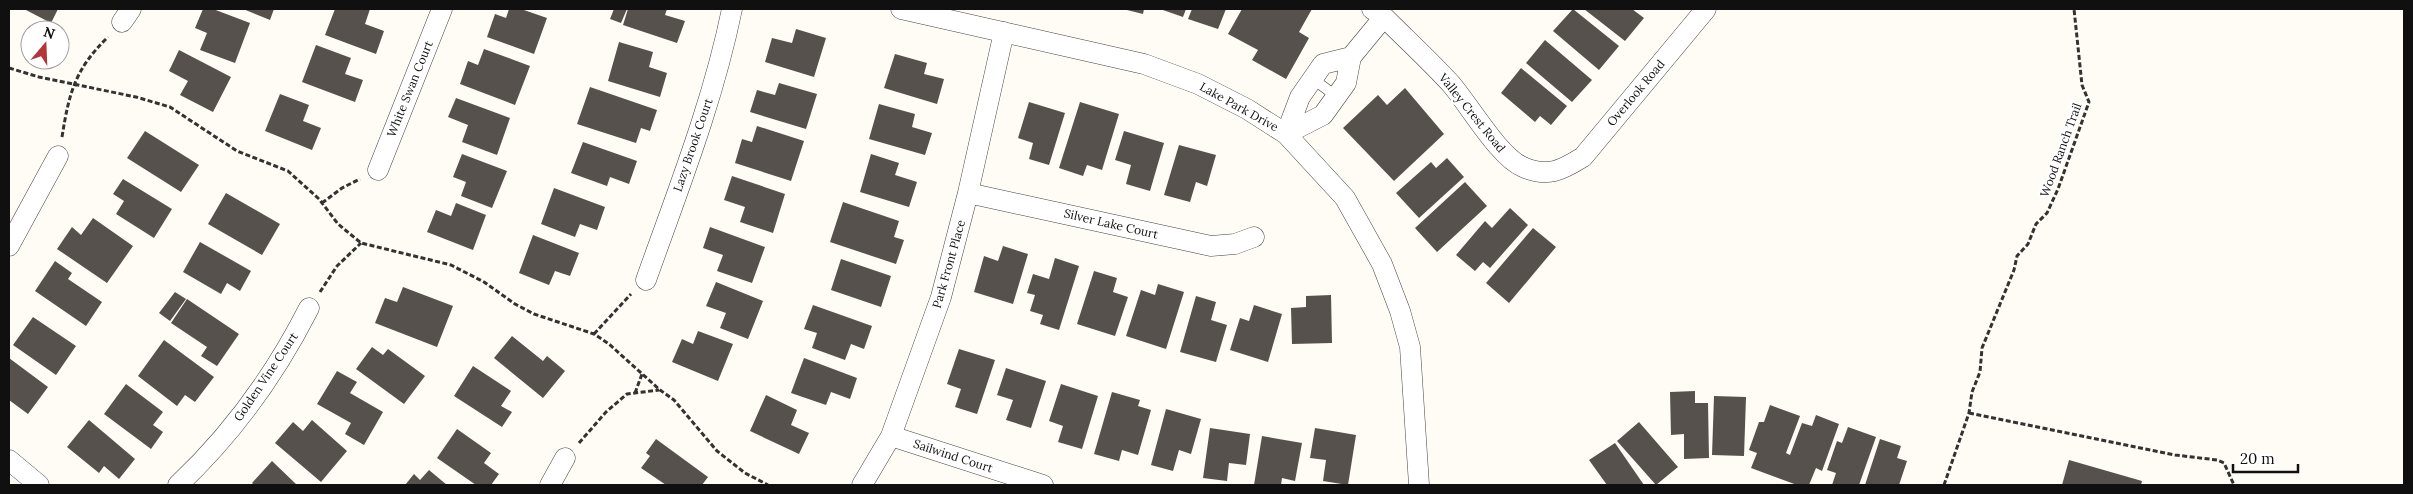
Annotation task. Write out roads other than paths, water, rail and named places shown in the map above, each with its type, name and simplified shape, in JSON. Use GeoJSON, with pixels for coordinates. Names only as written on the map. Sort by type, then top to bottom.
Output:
{"type":"FeatureCollection","features":[{"type":"Feature","properties":{"kind":"street","name":"White Swan Court"},"geometry":{"type":"LineString","coordinates":[[378,170],[442,9]]}},
{"type":"Feature","properties":{"kind":"street","name":"Lazy Brook Court"},"geometry":{"type":"LineString","coordinates":[[646,280],[703,119],[723,53],[732,9]]}},
{"type":"Feature","properties":{"kind":"street","name":"Lake Park Drive"},"geometry":{"type":"LineString","coordinates":[[901,9],[1144,64],[1198,84],[1247,109],[1286,134],[1345,198],[1382,264],[1397,303],[1410,347],[1419,485]]}},
{"type":"Feature","properties":{"kind":"street","name":"Overlook Road"},"geometry":{"type":"LineString","coordinates":[[1561,170],[1583,157],[1706,9]]}},
{"type":"Feature","properties":{"kind":"street","name":"Valley Crest Road"},"geometry":{"type":"LineString","coordinates":[[1378,13],[1451,85],[1506,155],[1522,167],[1541,173],[1561,170]]}},
{"type":"Feature","properties":{"kind":"street"},"geometry":{"type":"LineString","coordinates":[[1286,134],[1323,114],[1346,83],[1352,57],[1378,13]]}},
{"type":"Feature","properties":{"kind":"street","name":"Park Front Place"},"geometry":{"type":"LineString","coordinates":[[862,485],[891,436],[941,296],[968,193],[1004,32]]}},
{"type":"Feature","properties":{"kind":"street"},"geometry":{"type":"LineString","coordinates":[[1286,134],[1300,97],[1323,64],[1352,57]]}},
{"type":"Feature","properties":{"kind":"street"},"geometry":{"type":"LineString","coordinates":[[9,246],[58,156]]}},
{"type":"Feature","properties":{"kind":"street","name":"Silver Lake Court"},"geometry":{"type":"LineString","coordinates":[[968,193],[1210,246],[1235,244],[1254,238]]}},
{"type":"Feature","properties":{"kind":"street","name":"Golden Vine Court"},"geometry":{"type":"LineString","coordinates":[[178,485],[244,413],[288,350],[309,308]]}},
{"type":"Feature","properties":{"kind":"street","name":"Sailwind Court"},"geometry":{"type":"LineString","coordinates":[[891,436],[1043,485]]}},
{"type":"Feature","properties":{"kind":"street"},"geometry":{"type":"LineString","coordinates":[[550,485],[565,458]]}},
{"type":"Feature","properties":{"kind":"street"},"geometry":{"type":"LineString","coordinates":[[9,460],[39,485]]}},
{"type":"Feature","properties":{"kind":"lane"},"geometry":{"type":"LineString","coordinates":[[1313,78],[1336,96]]}}]}
